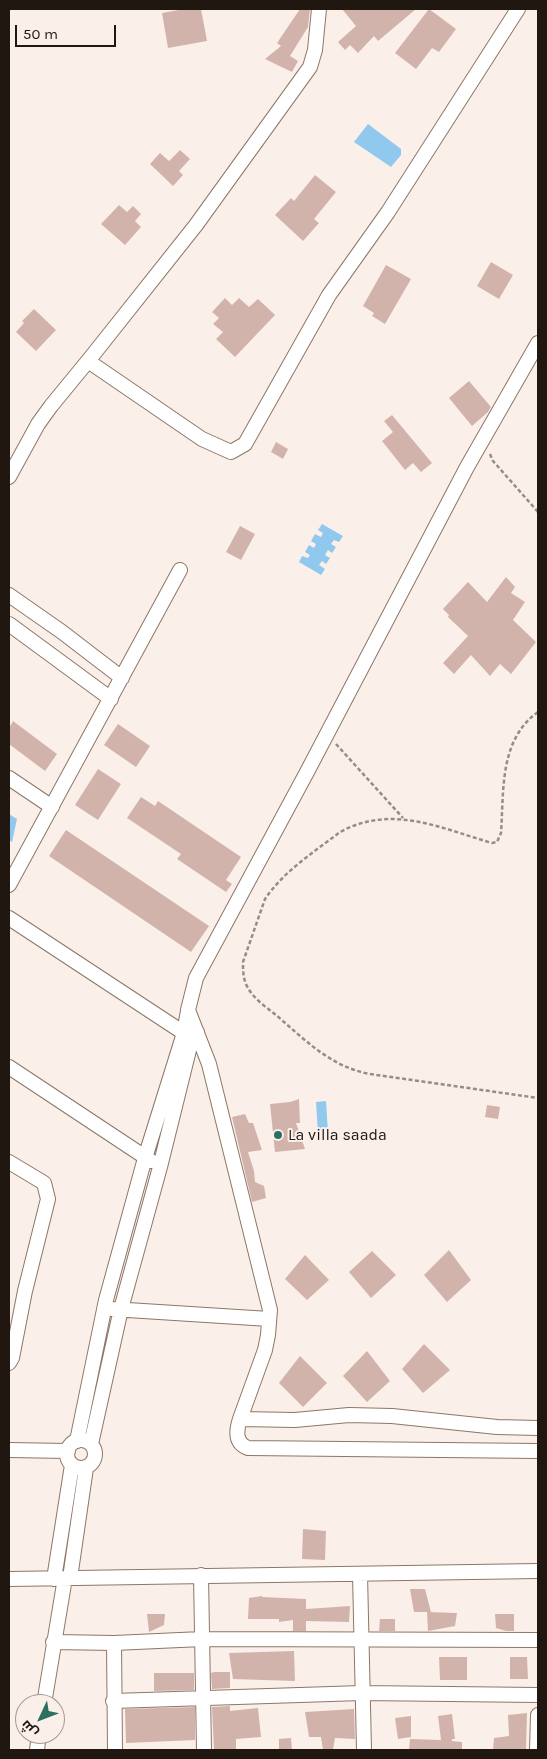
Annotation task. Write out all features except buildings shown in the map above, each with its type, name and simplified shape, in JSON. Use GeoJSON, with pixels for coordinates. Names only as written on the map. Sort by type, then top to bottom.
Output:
{"type":"FeatureCollection","features":[{"type":"Feature","properties":{"kind":"street"},"geometry":{"type":"LineString","coordinates":[[9,477],[38,424],[51,406],[196,225],[310,67],[315,50],[319,9]]}},
{"type":"Feature","properties":{"kind":"street"},"geometry":{"type":"LineString","coordinates":[[88,361],[202,439],[231,452],[245,444],[329,295],[388,212],[518,9]]}},
{"type":"Feature","properties":{"kind":"street"},"geometry":{"type":"LineString","coordinates":[[79,1466],[67,1456],[78,1445],[121,1309],[160,1167],[191,1034],[188,1010],[196,978],[467,467],[538,344]]}},
{"type":"Feature","properties":{"kind":"street"},"geometry":{"type":"LineString","coordinates":[[9,885],[180,570]]}},
{"type":"Feature","properties":{"kind":"street"},"geometry":{"type":"LineString","coordinates":[[9,595],[62,632],[122,678]]}},
{"type":"Feature","properties":{"kind":"street"},"geometry":{"type":"LineString","coordinates":[[9,624],[111,699]]}},
{"type":"Feature","properties":{"kind":"street"},"geometry":{"type":"LineString","coordinates":[[52,654],[62,632]]}},
{"type":"Feature","properties":{"kind":"street"},"geometry":{"type":"LineString","coordinates":[[9,778],[52,807]]}},
{"type":"Feature","properties":{"kind":"street"},"geometry":{"type":"LineString","coordinates":[[9,918],[191,1034],[209,1064],[270,1310],[265,1350],[240,1419],[237,1434],[238,1441],[248,1448],[538,1451]]}},
{"type":"Feature","properties":{"kind":"street"},"geometry":{"type":"LineString","coordinates":[[78,1445],[105,1308],[145,1158],[191,1034]]}},
{"type":"Feature","properties":{"kind":"street"},"geometry":{"type":"LineString","coordinates":[[9,1067],[160,1167]]}},
{"type":"Feature","properties":{"kind":"street"},"geometry":{"type":"LineString","coordinates":[[9,1162],[44,1183],[48,1199],[24,1291],[12,1358],[9,1363]]}},
{"type":"Feature","properties":{"kind":"street"},"geometry":{"type":"LineString","coordinates":[[105,1308],[269,1319]]}},
{"type":"Feature","properties":{"kind":"street"},"geometry":{"type":"LineString","coordinates":[[240,1419],[295,1420],[350,1415],[375,1415],[434,1419],[497,1427],[538,1428]]}},
{"type":"Feature","properties":{"kind":"street"},"geometry":{"type":"LineString","coordinates":[[9,1450],[78,1445],[95,1452],[93,1462],[79,1466]]}},
{"type":"Feature","properties":{"kind":"street"},"geometry":{"type":"LineString","coordinates":[[45,1694],[79,1466]]}},
{"type":"Feature","properties":{"kind":"street"},"geometry":{"type":"LineString","coordinates":[[9,1579],[538,1571]]}},
{"type":"Feature","properties":{"kind":"street"},"geometry":{"type":"LineString","coordinates":[[360,1574],[364,1750]]}},
{"type":"Feature","properties":{"kind":"street"},"geometry":{"type":"LineString","coordinates":[[202,1575],[204,1750]]}},
{"type":"Feature","properties":{"kind":"street"},"geometry":{"type":"LineString","coordinates":[[53,1642],[114,1643],[202,1639],[538,1640]]}},
{"type":"Feature","properties":{"kind":"street"},"geometry":{"type":"LineString","coordinates":[[114,1643],[113,1701],[115,1750]]}},
{"type":"Feature","properties":{"kind":"street"},"geometry":{"type":"LineString","coordinates":[[113,1701],[362,1693],[538,1695]]}},
{"type":"Feature","properties":{"kind":"street"},"geometry":{"type":"LineString","coordinates":[[537,1750],[538,1715]]}},
{"type":"Feature","properties":{"kind":"path"},"geometry":{"type":"LineString","coordinates":[[490,448],[493,460],[538,512]]}},
{"type":"Feature","properties":{"kind":"path"},"geometry":{"type":"LineString","coordinates":[[538,712],[522,728],[509,752],[505,770],[501,833],[496,842],[492,843],[404,819],[370,820],[349,827],[283,877],[265,899],[243,962],[245,982],[253,995],[317,1050],[333,1061],[351,1069],[370,1074],[538,1098]]}},
{"type":"Feature","properties":{"kind":"path"},"geometry":{"type":"LineString","coordinates":[[327,734],[404,819]]}},
{"type":"Feature","properties":{"kind":"water"},"geometry":{"type":"Polygon","coordinates":[[[368,124],[401,149],[401,155],[391,167],[354,142],[368,124]]]}},
{"type":"Feature","properties":{"kind":"water"},"geometry":{"type":"Polygon","coordinates":[[[322,524],[343,536],[339,542],[334,540],[331,544],[336,547],[332,553],[328,550],[325,555],[330,558],[326,564],[322,561],[319,565],[325,569],[321,575],[299,562],[302,556],[308,558],[310,555],[305,552],[309,545],[314,548],[316,544],[311,541],[315,534],[321,537],[323,533],[318,530],[322,524]]]}},
{"type":"Feature","properties":{"kind":"water"},"geometry":{"type":"Polygon","coordinates":[[[9,814],[17,819],[12,842],[9,840],[9,814]]]}},
{"type":"Feature","properties":{"kind":"water"},"geometry":{"type":"Polygon","coordinates":[[[326,1101],[328,1132],[318,1133],[316,1102],[326,1101]]]}},
{"type":"Feature","properties":{"kind":"place","name":"La villa saada"},"geometry":{"type":"Point","coordinates":[278,1135]}}]}
